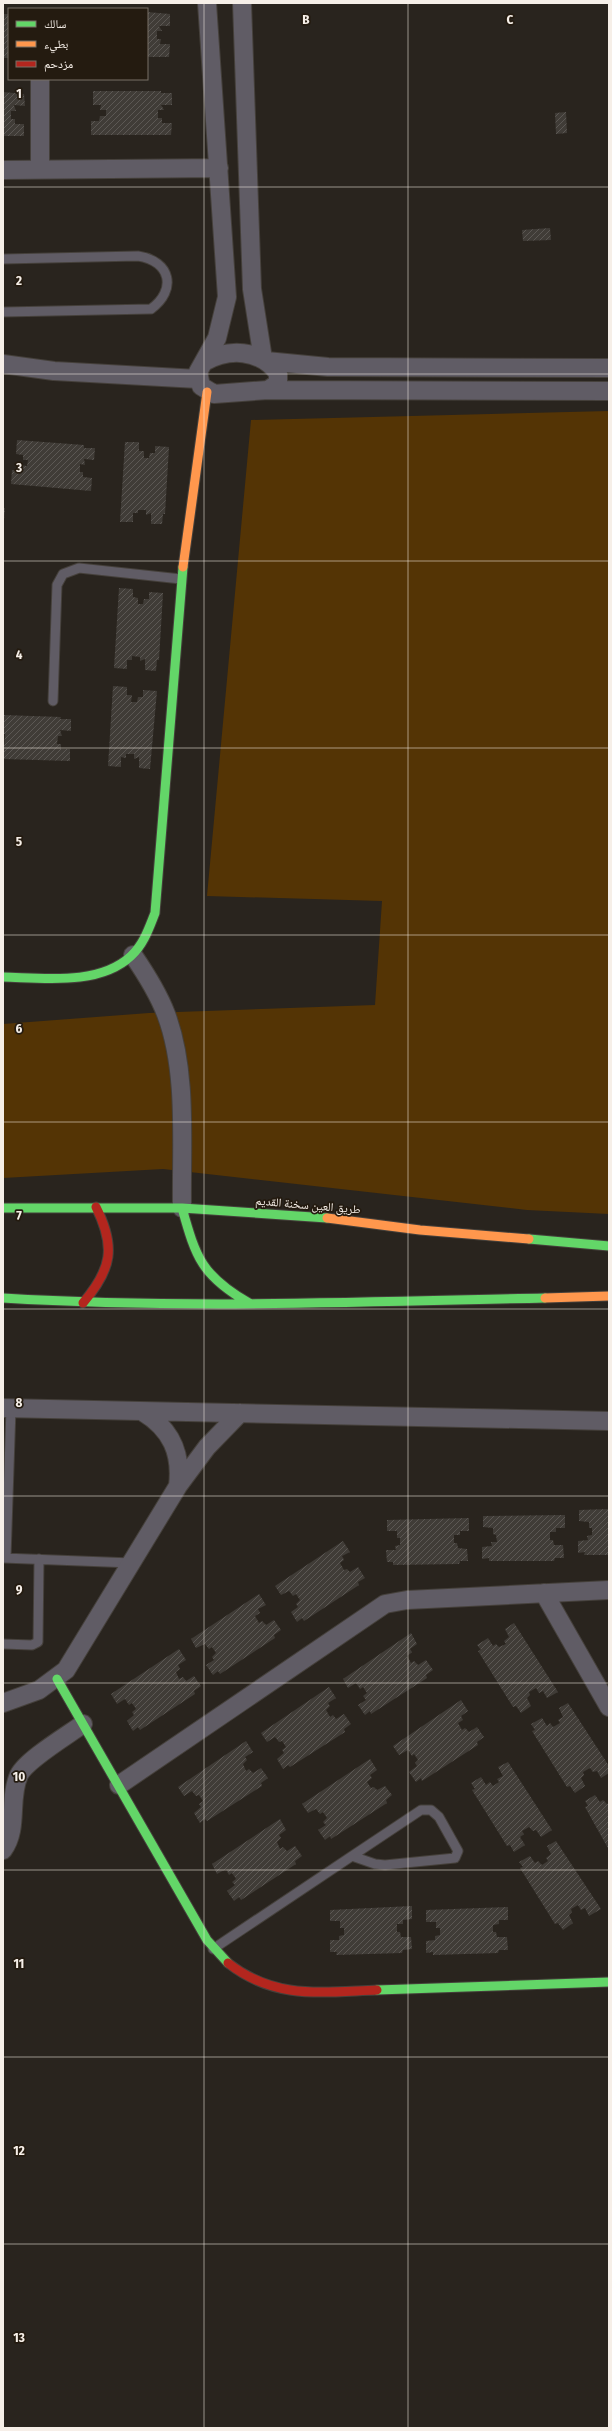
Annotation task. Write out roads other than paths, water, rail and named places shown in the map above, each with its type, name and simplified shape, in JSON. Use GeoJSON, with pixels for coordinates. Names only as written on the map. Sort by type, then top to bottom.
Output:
{"type":"FeatureCollection","features":[{"type":"Feature","properties":{"kind":"main road"},"geometry":{"type":"LineString","coordinates":[[3,977],[91,977],[111,970],[134,956],[147,936],[155,913],[181,580],[202,385]]}},
{"type":"Feature","properties":{"kind":"main road"},"geometry":{"type":"LineString","coordinates":[[83,1303],[98,1287],[107,1268],[110,1247],[106,1226],[96,1207]]}},
{"type":"Feature","properties":{"kind":"main road","name":"طريق العين سخنة القديم"},"geometry":{"type":"LineString","coordinates":[[3,1208],[182,1208],[309,1216],[420,1230],[609,1246]]}},
{"type":"Feature","properties":{"kind":"main road"},"geometry":{"type":"LineString","coordinates":[[182,1208],[197,1259],[209,1277],[226,1292],[252,1305]]}},
{"type":"Feature","properties":{"kind":"main road"},"geometry":{"type":"LineString","coordinates":[[3,1298],[83,1303],[252,1305],[609,1296]]}},
{"type":"Feature","properties":{"kind":"main road"},"geometry":{"type":"LineString","coordinates":[[57,1679],[214,1949],[234,1969],[259,1984],[301,1994],[609,1982]]}},
{"type":"Feature","properties":{"kind":"street"},"geometry":{"type":"LineString","coordinates":[[202,385],[198,372],[217,338],[227,297],[207,3]]}},
{"type":"Feature","properties":{"kind":"street"},"geometry":{"type":"LineString","coordinates":[[242,3],[252,289],[265,360],[278,373],[279,378],[278,383],[268,390]]}},
{"type":"Feature","properties":{"kind":"street"},"geometry":{"type":"LineString","coordinates":[[40,80],[40,169]]}},
{"type":"Feature","properties":{"kind":"street"},"geometry":{"type":"LineString","coordinates":[[3,170],[219,168]]}},
{"type":"Feature","properties":{"kind":"street"},"geometry":{"type":"LineString","coordinates":[[204,362],[225,353],[249,354],[265,360],[328,368],[609,368]]}},
{"type":"Feature","properties":{"kind":"street"},"geometry":{"type":"LineString","coordinates":[[3,364],[54,371],[202,385],[214,394],[268,390],[609,391]]}},
{"type":"Feature","properties":{"kind":"street"},"geometry":{"type":"LineString","coordinates":[[134,956],[153,986],[166,1015],[173,1043],[181,1103],[182,1208]]}},
{"type":"Feature","properties":{"kind":"street"},"geometry":{"type":"LineString","coordinates":[[7,1408],[609,1421]]}},
{"type":"Feature","properties":{"kind":"street"},"geometry":{"type":"LineString","coordinates":[[144,1412],[163,1427],[173,1443],[179,1460],[178,1486]]}},
{"type":"Feature","properties":{"kind":"street"},"geometry":{"type":"LineString","coordinates":[[3,1703],[39,1690],[57,1679],[74,1660],[178,1486],[207,1447],[240,1413]]}},
{"type":"Feature","properties":{"kind":"street"},"geometry":{"type":"LineString","coordinates":[[119,1785],[385,1604],[408,1600],[609,1590]]}},
{"type":"Feature","properties":{"kind":"street"},"geometry":{"type":"LineString","coordinates":[[544,1593],[609,1707]]}},
{"type":"Feature","properties":{"kind":"street"},"geometry":{"type":"LineString","coordinates":[[3,1850],[11,1834],[17,1782],[23,1769],[83,1724]]}},
{"type":"Feature","properties":{"kind":"lane"},"geometry":{"type":"LineString","coordinates":[[3,259],[138,256],[151,258],[161,266],[167,277],[167,290],[161,302],[150,309],[3,312]]}},
{"type":"Feature","properties":{"kind":"lane"},"geometry":{"type":"LineString","coordinates":[[53,701],[57,585],[63,574],[79,568],[181,580]]}},
{"type":"Feature","properties":{"kind":"lane"},"geometry":{"type":"LineString","coordinates":[[7,1408],[4,1558],[132,1563]]}},
{"type":"Feature","properties":{"kind":"lane"},"geometry":{"type":"LineString","coordinates":[[3,1644],[32,1645],[38,1642],[39,1559]]}},
{"type":"Feature","properties":{"kind":"lane"},"geometry":{"type":"LineString","coordinates":[[214,1949],[352,1856],[421,1810],[431,1810],[438,1817],[458,1851],[455,1858],[451,1860],[396,1865],[375,1864],[352,1856]]}}]}
